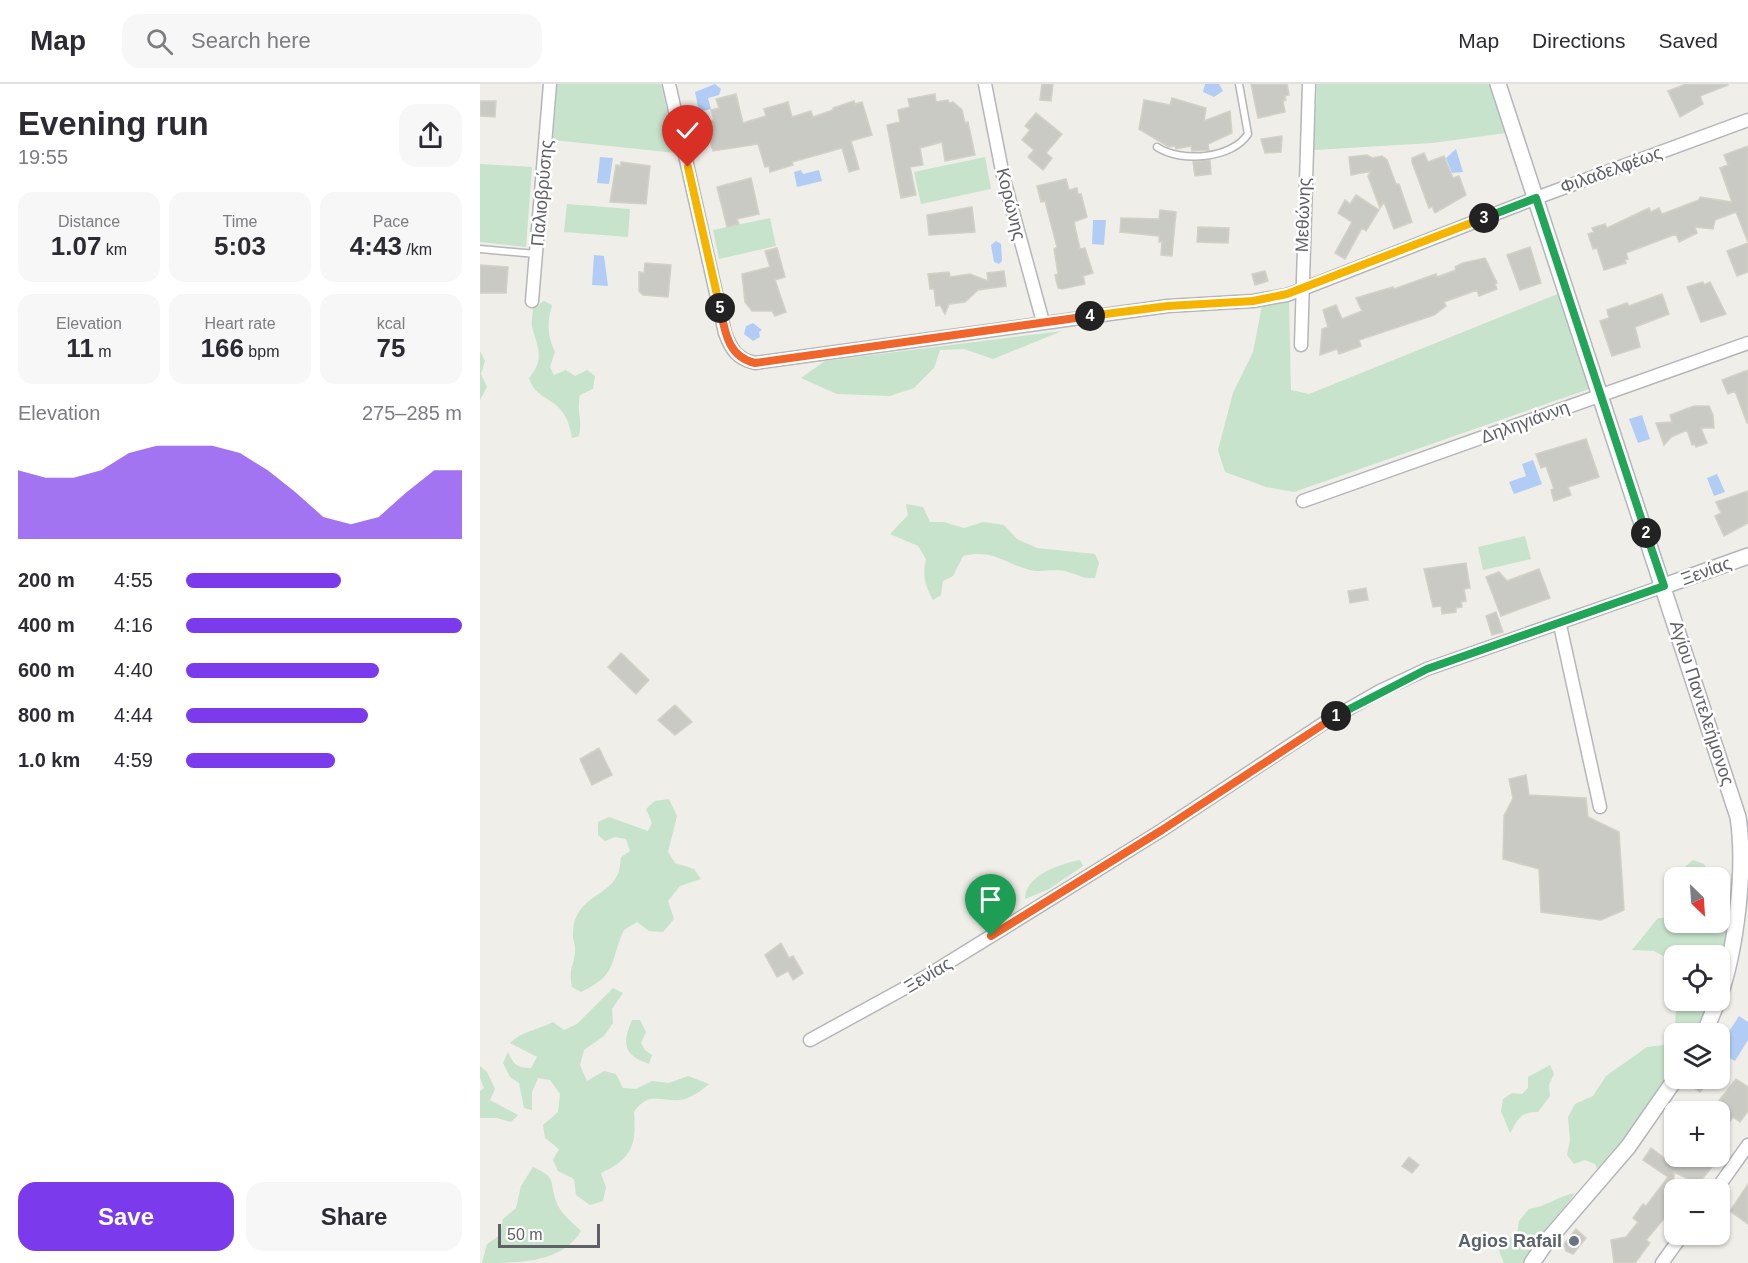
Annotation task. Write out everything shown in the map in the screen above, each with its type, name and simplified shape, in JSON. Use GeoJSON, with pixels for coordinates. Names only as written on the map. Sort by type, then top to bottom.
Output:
{"type":"FeatureCollection","features":[{"type":"Feature","properties":{"kind":"street","name":"Παλιοβρύσης"},"geometry":{"type":"LineString","coordinates":[[532,301],[550,84]]}},
{"type":"Feature","properties":{"kind":"street","name":"Φιλαδελφέως"},"geometry":{"type":"LineString","coordinates":[[669,84],[725,333],[730,347],[739,357],[755,363],[780,362],[1043,322],[1168,306],[1253,301],[1301,289],[1536,198],[1748,120]]}},
{"type":"Feature","properties":{"kind":"street","name":"Κορώνης"},"geometry":{"type":"LineString","coordinates":[[985,84],[1004,176],[1043,322]]}},
{"type":"Feature","properties":{"kind":"street","name":"Μεθώνης"},"geometry":{"type":"LineString","coordinates":[[1301,345],[1309,84]]}},
{"type":"Feature","properties":{"kind":"street","name":"Αγίου Παντελεήμονος"},"geometry":{"type":"LineString","coordinates":[[1498,84],[1721,762],[1740,833],[1740,876],[1730,949]]}},
{"type":"Feature","properties":{"kind":"street","name":"Δηληγιάννη"},"geometry":{"type":"LineString","coordinates":[[1303,501],[1748,343]]}},
{"type":"Feature","properties":{"kind":"street","name":"Ξενίας"},"geometry":{"type":"LineString","coordinates":[[810,1040],[925,976],[1162,830],[1324,723],[1380,691],[1450,661],[1560,625],[1748,556]]}},
{"type":"Feature","properties":{"kind":"street"},"geometry":{"type":"LineString","coordinates":[[1560,625],[1600,807]]}},
{"type":"Feature","properties":{"kind":"street"},"geometry":{"type":"LineString","coordinates":[[1532,1263],[1547,1241],[1628,1147],[1668,1089]]}},
{"type":"Feature","properties":{"kind":"street"},"geometry":{"type":"LineString","coordinates":[[1724,1179],[1748,1145]]}},
{"type":"Feature","properties":{"kind":"street"},"geometry":{"type":"LineString","coordinates":[[1662,1263],[1675,1245]]}},
{"type":"Feature","properties":{"kind":"lane"},"geometry":{"type":"LineString","coordinates":[[1157,147],[1164,151],[1193,156],[1233,149],[1242,143],[1248,134],[1239,84]]}},
{"type":"Feature","properties":{"kind":"lane"},"geometry":{"type":"LineString","coordinates":[[480,249],[537,254]]}},
{"type":"Feature","properties":{"kind":"green space"},"geometry":{"type":"Polygon","coordinates":[[[557,84],[661,84],[676,153],[553,140],[557,84]]]}},
{"type":"Feature","properties":{"kind":"green space"},"geometry":{"type":"Polygon","coordinates":[[[1317,84],[1489,84],[1506,133],[1432,143],[1314,150],[1317,84]]]}},
{"type":"Feature","properties":{"kind":"green space"},"geometry":{"type":"Polygon","coordinates":[[[985,157],[991,189],[921,204],[914,172],[985,157]]]}},
{"type":"Feature","properties":{"kind":"green space"},"geometry":{"type":"Polygon","coordinates":[[[480,164],[532,167],[526,247],[480,242],[480,164]]]}},
{"type":"Feature","properties":{"kind":"green space"},"geometry":{"type":"Polygon","coordinates":[[[567,204],[630,209],[628,237],[564,232],[567,204]]]}},
{"type":"Feature","properties":{"kind":"green space"},"geometry":{"type":"Polygon","coordinates":[[[770,218],[776,246],[719,259],[713,230],[770,218]]]}},
{"type":"Feature","properties":{"kind":"green space"},"geometry":{"type":"Polygon","coordinates":[[[1560,293],[1592,388],[1294,492],[1266,487],[1225,472],[1218,450],[1233,393],[1253,352],[1262,305],[1289,300],[1291,390],[1309,394],[1560,293]]]}},
{"type":"Feature","properties":{"kind":"green space"},"geometry":{"type":"Polygon","coordinates":[[[544,301],[552,305],[549,329],[550,340],[555,352],[550,367],[554,375],[566,370],[575,376],[587,370],[595,376],[593,389],[580,395],[579,436],[572,438],[564,414],[538,393],[529,378],[539,359],[532,325],[533,308],[544,301]]]}},
{"type":"Feature","properties":{"kind":"green space"},"geometry":{"type":"Polygon","coordinates":[[[1062,331],[993,359],[964,349],[940,350],[934,368],[914,388],[890,396],[837,394],[801,378],[825,361],[1062,331]]]}},
{"type":"Feature","properties":{"kind":"green space"},"geometry":{"type":"Polygon","coordinates":[[[480,351],[485,361],[481,374],[487,387],[480,400],[480,351]]]}},
{"type":"Feature","properties":{"kind":"green space"},"geometry":{"type":"Polygon","coordinates":[[[906,504],[923,507],[930,522],[944,522],[964,528],[983,522],[1004,525],[1017,539],[1037,548],[1095,554],[1099,563],[1095,578],[1063,571],[1030,570],[998,558],[973,554],[963,556],[953,576],[943,581],[941,595],[933,600],[925,580],[926,559],[918,546],[890,534],[908,515],[906,504]]]}},
{"type":"Feature","properties":{"kind":"green space"},"geometry":{"type":"Polygon","coordinates":[[[1525,536],[1531,559],[1483,570],[1478,547],[1525,536]]]}},
{"type":"Feature","properties":{"kind":"green space"},"geometry":{"type":"Polygon","coordinates":[[[669,799],[677,816],[668,852],[675,863],[694,869],[701,879],[680,886],[668,901],[674,919],[663,932],[649,931],[637,922],[624,930],[607,973],[602,979],[581,992],[572,987],[571,981],[575,949],[573,935],[575,920],[584,905],[611,884],[618,874],[621,857],[630,851],[626,839],[615,837],[605,841],[598,835],[598,822],[609,817],[648,831],[652,823],[646,809],[655,801],[669,799]]]}},
{"type":"Feature","properties":{"kind":"green space"},"geometry":{"type":"Polygon","coordinates":[[[1080,860],[1083,866],[1049,889],[1025,899],[1031,883],[1037,877],[1063,864],[1080,860]]]}},
{"type":"Feature","properties":{"kind":"green space"},"geometry":{"type":"Polygon","coordinates":[[[1693,860],[1706,867],[1684,867],[1693,860]]]}},
{"type":"Feature","properties":{"kind":"green space"},"geometry":{"type":"Polygon","coordinates":[[[1730,890],[1734,895],[1730,917],[1730,890]]]}},
{"type":"Feature","properties":{"kind":"green space"},"geometry":{"type":"Polygon","coordinates":[[[1658,918],[1664,918],[1664,933],[1727,933],[1725,945],[1664,945],[1664,956],[1654,951],[1632,950],[1658,918]]]}},
{"type":"Feature","properties":{"kind":"green space"},"geometry":{"type":"Polygon","coordinates":[[[613,988],[623,993],[612,1009],[613,1023],[604,1036],[584,1050],[580,1065],[587,1081],[604,1071],[616,1074],[623,1088],[636,1089],[652,1081],[669,1083],[688,1076],[709,1084],[696,1094],[684,1099],[655,1098],[639,1105],[634,1112],[634,1134],[630,1150],[619,1163],[601,1173],[606,1187],[603,1201],[590,1205],[576,1195],[574,1179],[558,1171],[553,1160],[559,1149],[545,1138],[543,1125],[558,1112],[560,1094],[550,1080],[538,1078],[532,1092],[532,1110],[524,1108],[519,1083],[510,1077],[503,1063],[508,1052],[516,1065],[531,1068],[537,1057],[510,1043],[525,1033],[553,1022],[564,1030],[577,1024],[613,988]]]}},
{"type":"Feature","properties":{"kind":"green space"},"geometry":{"type":"Polygon","coordinates":[[[1676,1011],[1709,1011],[1702,1023],[1675,1023],[1676,1011]]]}},
{"type":"Feature","properties":{"kind":"green space"},"geometry":{"type":"Polygon","coordinates":[[[632,1020],[640,1020],[646,1032],[641,1043],[652,1055],[649,1064],[634,1057],[627,1048],[627,1036],[632,1020]]]}},
{"type":"Feature","properties":{"kind":"green space"},"geometry":{"type":"Polygon","coordinates":[[[1663,1045],[1664,1084],[1599,1173],[1595,1164],[1585,1160],[1574,1164],[1567,1155],[1570,1140],[1568,1117],[1575,1104],[1593,1096],[1606,1076],[1647,1047],[1663,1045]]]}},
{"type":"Feature","properties":{"kind":"green space"},"geometry":{"type":"Polygon","coordinates":[[[1550,1065],[1554,1074],[1549,1085],[1550,1096],[1538,1112],[1527,1113],[1520,1117],[1510,1133],[1501,1111],[1503,1099],[1512,1093],[1522,1094],[1528,1088],[1528,1077],[1550,1065]]]}},
{"type":"Feature","properties":{"kind":"green space"},"geometry":{"type":"Polygon","coordinates":[[[480,1066],[487,1072],[495,1089],[490,1100],[518,1115],[511,1122],[497,1118],[480,1118],[480,1091],[484,1088],[480,1078],[480,1066]]]}},
{"type":"Feature","properties":{"kind":"green space"},"geometry":{"type":"Polygon","coordinates":[[[533,1167],[549,1177],[560,1209],[581,1231],[563,1250],[551,1255],[525,1261],[482,1263],[487,1244],[500,1235],[503,1219],[516,1208],[521,1186],[533,1167]]]}},
{"type":"Feature","properties":{"kind":"green space"},"geometry":{"type":"Polygon","coordinates":[[[1575,1193],[1523,1263],[1504,1263],[1499,1251],[1505,1240],[1517,1235],[1519,1221],[1529,1209],[1575,1193]]]}},
{"type":"Feature","properties":{"kind":"water"},"geometry":{"type":"Polygon","coordinates":[[[715,84],[721,89],[719,95],[708,98],[711,109],[699,112],[695,92],[715,84]]]}},
{"type":"Feature","properties":{"kind":"water"},"geometry":{"type":"Polygon","coordinates":[[[1205,84],[1219,84],[1223,91],[1214,97],[1203,92],[1205,84]]]}},
{"type":"Feature","properties":{"kind":"water"},"geometry":{"type":"Polygon","coordinates":[[[1456,149],[1463,172],[1452,173],[1446,158],[1456,149]]]}},
{"type":"Feature","properties":{"kind":"water"},"geometry":{"type":"Polygon","coordinates":[[[600,157],[613,158],[609,184],[597,183],[600,157]]]}},
{"type":"Feature","properties":{"kind":"water"},"geometry":{"type":"Polygon","coordinates":[[[801,170],[803,174],[819,170],[822,181],[797,187],[794,172],[801,170]]]}},
{"type":"Feature","properties":{"kind":"water"},"geometry":{"type":"Polygon","coordinates":[[[1093,220],[1106,220],[1104,245],[1092,244],[1093,220]]]}},
{"type":"Feature","properties":{"kind":"water"},"geometry":{"type":"Polygon","coordinates":[[[996,241],[1001,244],[1002,261],[999,264],[994,262],[991,245],[996,241]]]}},
{"type":"Feature","properties":{"kind":"water"},"geometry":{"type":"Polygon","coordinates":[[[594,255],[604,256],[608,286],[592,285],[594,255]]]}},
{"type":"Feature","properties":{"kind":"water"},"geometry":{"type":"Polygon","coordinates":[[[753,323],[762,330],[759,332],[760,337],[753,341],[744,334],[746,326],[753,323]]]}},
{"type":"Feature","properties":{"kind":"water"},"geometry":{"type":"Polygon","coordinates":[[[1642,415],[1650,439],[1638,443],[1629,419],[1642,415]]]}},
{"type":"Feature","properties":{"kind":"water"},"geometry":{"type":"Polygon","coordinates":[[[1533,460],[1542,484],[1514,494],[1509,482],[1526,476],[1522,464],[1533,460]]]}},
{"type":"Feature","properties":{"kind":"water"},"geometry":{"type":"Polygon","coordinates":[[[1717,474],[1725,492],[1714,496],[1707,478],[1717,474]]]}},
{"type":"Feature","properties":{"kind":"water"},"geometry":{"type":"Polygon","coordinates":[[[1739,1016],[1748,1022],[1748,1040],[1735,1061],[1730,1058],[1730,1030],[1739,1016]]]}},
{"type":"Feature","properties":{"kind":"building"},"geometry":{"type":"Polygon","coordinates":[[[1042,84],[1053,84],[1051,101],[1040,100],[1042,84]]]}},
{"type":"Feature","properties":{"kind":"building"},"geometry":{"type":"Polygon","coordinates":[[[1251,84],[1287,84],[1289,95],[1285,96],[1286,100],[1283,101],[1285,112],[1258,118],[1251,84]]]}},
{"type":"Feature","properties":{"kind":"building"},"geometry":{"type":"Polygon","coordinates":[[[1686,84],[1728,85],[1700,96],[1703,104],[1680,117],[1668,91],[1686,84]]]}},
{"type":"Feature","properties":{"kind":"building"},"geometry":{"type":"Polygon","coordinates":[[[736,94],[743,123],[766,116],[764,109],[788,102],[792,117],[811,111],[813,117],[854,101],[855,104],[862,102],[872,135],[851,141],[859,169],[849,172],[842,148],[792,162],[793,165],[770,172],[769,166],[765,167],[758,144],[713,151],[706,129],[711,128],[709,121],[714,120],[711,110],[719,108],[716,99],[736,94]]]}},
{"type":"Feature","properties":{"kind":"building"},"geometry":{"type":"Polygon","coordinates":[[[935,94],[936,102],[948,100],[949,103],[953,102],[962,110],[965,123],[968,122],[975,155],[945,161],[942,142],[920,148],[923,165],[910,167],[916,195],[901,198],[887,125],[900,122],[898,110],[910,107],[908,99],[935,94]]]}},
{"type":"Feature","properties":{"kind":"building"},"geometry":{"type":"Polygon","coordinates":[[[1172,98],[1206,108],[1204,121],[1230,111],[1232,133],[1208,144],[1209,150],[1192,151],[1191,146],[1176,149],[1175,146],[1169,147],[1139,129],[1144,100],[1170,105],[1172,98]]]}},
{"type":"Feature","properties":{"kind":"building"},"geometry":{"type":"Polygon","coordinates":[[[480,101],[496,101],[495,117],[480,116],[480,101]]]}},
{"type":"Feature","properties":{"kind":"building"},"geometry":{"type":"Polygon","coordinates":[[[1036,113],[1062,134],[1046,153],[1052,158],[1043,170],[1028,157],[1034,150],[1022,140],[1030,130],[1025,126],[1036,113]]]}},
{"type":"Feature","properties":{"kind":"building"},"geometry":{"type":"Polygon","coordinates":[[[1282,136],[1281,152],[1265,153],[1261,139],[1282,136]]]}},
{"type":"Feature","properties":{"kind":"building"},"geometry":{"type":"Polygon","coordinates":[[[1748,146],[1748,242],[1736,212],[1715,220],[1713,229],[1695,227],[1697,233],[1679,242],[1676,234],[1626,253],[1628,259],[1625,260],[1626,263],[1604,270],[1597,248],[1593,249],[1588,234],[1594,232],[1592,228],[1605,224],[1607,228],[1649,208],[1651,212],[1659,208],[1662,214],[1699,200],[1700,197],[1732,202],[1720,168],[1728,165],[1724,155],[1748,146]]]}},
{"type":"Feature","properties":{"kind":"building"},"geometry":{"type":"Polygon","coordinates":[[[1424,153],[1428,162],[1444,156],[1453,178],[1459,176],[1466,195],[1435,213],[1432,206],[1429,208],[1412,162],[1412,158],[1424,153]]]}},
{"type":"Feature","properties":{"kind":"building"},"geometry":{"type":"Polygon","coordinates":[[[1367,155],[1372,158],[1382,156],[1387,160],[1396,184],[1399,184],[1412,222],[1394,229],[1384,202],[1380,208],[1368,176],[1371,171],[1351,175],[1349,157],[1367,155]]]}},
{"type":"Feature","properties":{"kind":"building"},"geometry":{"type":"Polygon","coordinates":[[[1210,160],[1211,174],[1195,176],[1193,162],[1210,160]]]}},
{"type":"Feature","properties":{"kind":"building"},"geometry":{"type":"Polygon","coordinates":[[[621,162],[650,166],[646,204],[610,202],[616,165],[621,166],[621,162]]]}},
{"type":"Feature","properties":{"kind":"building"},"geometry":{"type":"Polygon","coordinates":[[[751,178],[759,214],[737,219],[739,224],[727,227],[717,187],[751,178]]]}},
{"type":"Feature","properties":{"kind":"building"},"geometry":{"type":"Polygon","coordinates":[[[1066,179],[1069,190],[1077,188],[1078,194],[1081,194],[1087,217],[1074,222],[1080,249],[1085,248],[1093,273],[1083,276],[1085,284],[1062,289],[1058,288],[1055,275],[1058,274],[1054,249],[1057,247],[1045,201],[1041,202],[1037,186],[1066,179]]]}},
{"type":"Feature","properties":{"kind":"building"},"geometry":{"type":"Polygon","coordinates":[[[1356,195],[1379,210],[1366,231],[1362,228],[1345,259],[1335,253],[1352,222],[1338,213],[1345,200],[1350,204],[1356,195]]]}},
{"type":"Feature","properties":{"kind":"building"},"geometry":{"type":"Polygon","coordinates":[[[972,207],[975,232],[929,235],[927,215],[972,207]]]}},
{"type":"Feature","properties":{"kind":"building"},"geometry":{"type":"Polygon","coordinates":[[[1160,210],[1176,212],[1172,256],[1161,255],[1162,242],[1159,242],[1159,236],[1120,232],[1121,218],[1159,219],[1160,210]]]}},
{"type":"Feature","properties":{"kind":"building"},"geometry":{"type":"Polygon","coordinates":[[[1198,227],[1229,228],[1228,243],[1197,242],[1198,227]]]}},
{"type":"Feature","properties":{"kind":"building"},"geometry":{"type":"Polygon","coordinates":[[[1748,243],[1748,272],[1737,276],[1727,251],[1748,243]]]}},
{"type":"Feature","properties":{"kind":"building"},"geometry":{"type":"Polygon","coordinates":[[[1530,247],[1541,283],[1520,290],[1507,255],[1530,247]]]}},
{"type":"Feature","properties":{"kind":"building"},"geometry":{"type":"Polygon","coordinates":[[[777,248],[785,277],[775,280],[786,312],[775,316],[772,311],[752,311],[745,302],[742,274],[770,267],[765,251],[777,248]]]}},
{"type":"Feature","properties":{"kind":"building"},"geometry":{"type":"Polygon","coordinates":[[[1485,258],[1497,283],[1495,284],[1497,289],[1479,296],[1477,290],[1444,302],[1446,306],[1434,315],[1359,340],[1361,346],[1339,354],[1337,349],[1320,355],[1322,329],[1328,327],[1323,310],[1336,305],[1342,319],[1362,311],[1356,298],[1393,287],[1394,289],[1436,274],[1437,277],[1456,270],[1455,267],[1463,263],[1485,258]]]}},
{"type":"Feature","properties":{"kind":"building"},"geometry":{"type":"Polygon","coordinates":[[[645,263],[671,265],[668,297],[643,295],[639,291],[639,272],[644,273],[645,263]]]}},
{"type":"Feature","properties":{"kind":"building"},"geometry":{"type":"Polygon","coordinates":[[[480,265],[508,267],[506,293],[480,293],[480,265]]]}},
{"type":"Feature","properties":{"kind":"building"},"geometry":{"type":"Polygon","coordinates":[[[1004,271],[1006,286],[978,290],[965,302],[949,304],[945,314],[940,305],[936,306],[934,289],[930,289],[928,274],[949,272],[950,277],[970,274],[988,281],[987,273],[1004,271]]]}},
{"type":"Feature","properties":{"kind":"building"},"geometry":{"type":"Polygon","coordinates":[[[1265,271],[1268,281],[1255,285],[1252,274],[1265,271]]]}},
{"type":"Feature","properties":{"kind":"building"},"geometry":{"type":"Polygon","coordinates":[[[1703,282],[1704,285],[1710,282],[1726,314],[1701,322],[1687,287],[1703,282]]]}},
{"type":"Feature","properties":{"kind":"building"},"geometry":{"type":"Polygon","coordinates":[[[1662,294],[1669,314],[1635,327],[1640,347],[1612,356],[1600,321],[1609,318],[1607,310],[1627,303],[1629,306],[1662,294]]]}},
{"type":"Feature","properties":{"kind":"building"},"geometry":{"type":"Polygon","coordinates":[[[1748,370],[1747,423],[1735,391],[1728,394],[1722,380],[1748,370]]]}},
{"type":"Feature","properties":{"kind":"building"},"geometry":{"type":"Polygon","coordinates":[[[1694,406],[1709,406],[1713,415],[1714,428],[1701,428],[1707,443],[1696,447],[1695,444],[1692,445],[1687,430],[1671,437],[1664,445],[1656,423],[1672,422],[1670,415],[1694,406]]]}},
{"type":"Feature","properties":{"kind":"building"},"geometry":{"type":"Polygon","coordinates":[[[1586,439],[1599,477],[1568,487],[1571,495],[1554,501],[1551,490],[1554,489],[1546,466],[1541,468],[1536,454],[1586,439]]]}},
{"type":"Feature","properties":{"kind":"building"},"geometry":{"type":"Polygon","coordinates":[[[1748,491],[1748,523],[1724,536],[1715,516],[1721,513],[1716,502],[1748,491]]]}},
{"type":"Feature","properties":{"kind":"building"},"geometry":{"type":"Polygon","coordinates":[[[1466,563],[1470,588],[1464,589],[1466,601],[1461,602],[1462,607],[1456,608],[1456,612],[1442,614],[1441,606],[1433,607],[1424,569],[1466,563]]]}},
{"type":"Feature","properties":{"kind":"building"},"geometry":{"type":"Polygon","coordinates":[[[1539,569],[1550,598],[1501,616],[1486,577],[1499,572],[1507,581],[1539,569]]]}},
{"type":"Feature","properties":{"kind":"building"},"geometry":{"type":"Polygon","coordinates":[[[1366,588],[1368,600],[1350,603],[1348,591],[1366,588]]]}},
{"type":"Feature","properties":{"kind":"building"},"geometry":{"type":"Polygon","coordinates":[[[1496,612],[1503,632],[1492,635],[1486,616],[1496,612]]]}},
{"type":"Feature","properties":{"kind":"building"},"geometry":{"type":"Polygon","coordinates":[[[621,653],[649,680],[636,694],[608,667],[621,653]]]}},
{"type":"Feature","properties":{"kind":"building"},"geometry":{"type":"Polygon","coordinates":[[[675,705],[692,722],[675,735],[658,720],[675,705]]]}},
{"type":"Feature","properties":{"kind":"building"},"geometry":{"type":"Polygon","coordinates":[[[599,748],[612,775],[592,785],[580,759],[599,748]]]}},
{"type":"Feature","properties":{"kind":"building"},"geometry":{"type":"Polygon","coordinates":[[[1526,775],[1529,795],[1586,798],[1588,817],[1619,832],[1624,910],[1601,920],[1541,912],[1539,869],[1503,859],[1504,816],[1513,798],[1509,779],[1526,775]]]}},
{"type":"Feature","properties":{"kind":"building"},"geometry":{"type":"Polygon","coordinates":[[[781,943],[789,958],[793,956],[803,973],[793,980],[788,971],[777,977],[765,955],[781,943]]]}},
{"type":"Feature","properties":{"kind":"building"},"geometry":{"type":"Polygon","coordinates":[[[1736,1079],[1748,1087],[1748,1111],[1740,1122],[1733,1117],[1730,1121],[1730,1101],[1719,1101],[1736,1079]]]}},
{"type":"Feature","properties":{"kind":"building"},"geometry":{"type":"Polygon","coordinates":[[[1651,1148],[1664,1158],[1664,1167],[1712,1167],[1702,1179],[1688,1179],[1674,1172],[1674,1179],[1666,1179],[1668,1177],[1643,1160],[1651,1148]]]}},
{"type":"Feature","properties":{"kind":"building"},"geometry":{"type":"Polygon","coordinates":[[[1409,1157],[1419,1165],[1412,1173],[1402,1166],[1409,1157]]]}},
{"type":"Feature","properties":{"kind":"building"},"geometry":{"type":"Polygon","coordinates":[[[1664,1182],[1664,1219],[1646,1240],[1650,1243],[1635,1263],[1614,1263],[1611,1240],[1626,1237],[1638,1222],[1633,1218],[1643,1204],[1646,1206],[1664,1182]]]}},
{"type":"Feature","properties":{"kind":"building"},"geometry":{"type":"Polygon","coordinates":[[[1748,1184],[1748,1224],[1730,1211],[1748,1184]]]}},
{"type":"Feature","properties":{"kind":"building","name":"Agios Rafail"},"geometry":{"type":"Polygon","coordinates":[[[1576,1229],[1586,1238],[1573,1254],[1566,1251],[1564,1244],[1576,1229]]]}},
{"type":"Feature","properties":{"kind":"place","name":"Agios Rafail"},"geometry":{"type":"Point","coordinates":[1574,1241]}},
{"type":"Feature","properties":{"kind":"route"},"geometry":{"type":"LineString","coordinates":[[688,167],[725,333],[730,347],[739,357],[755,363],[780,362],[1043,322],[1168,306],[1253,301],[1287,294],[1536,198],[1664,586],[1560,625],[1427,669],[1380,691],[1324,723],[1162,830],[991,936]]}}]}
